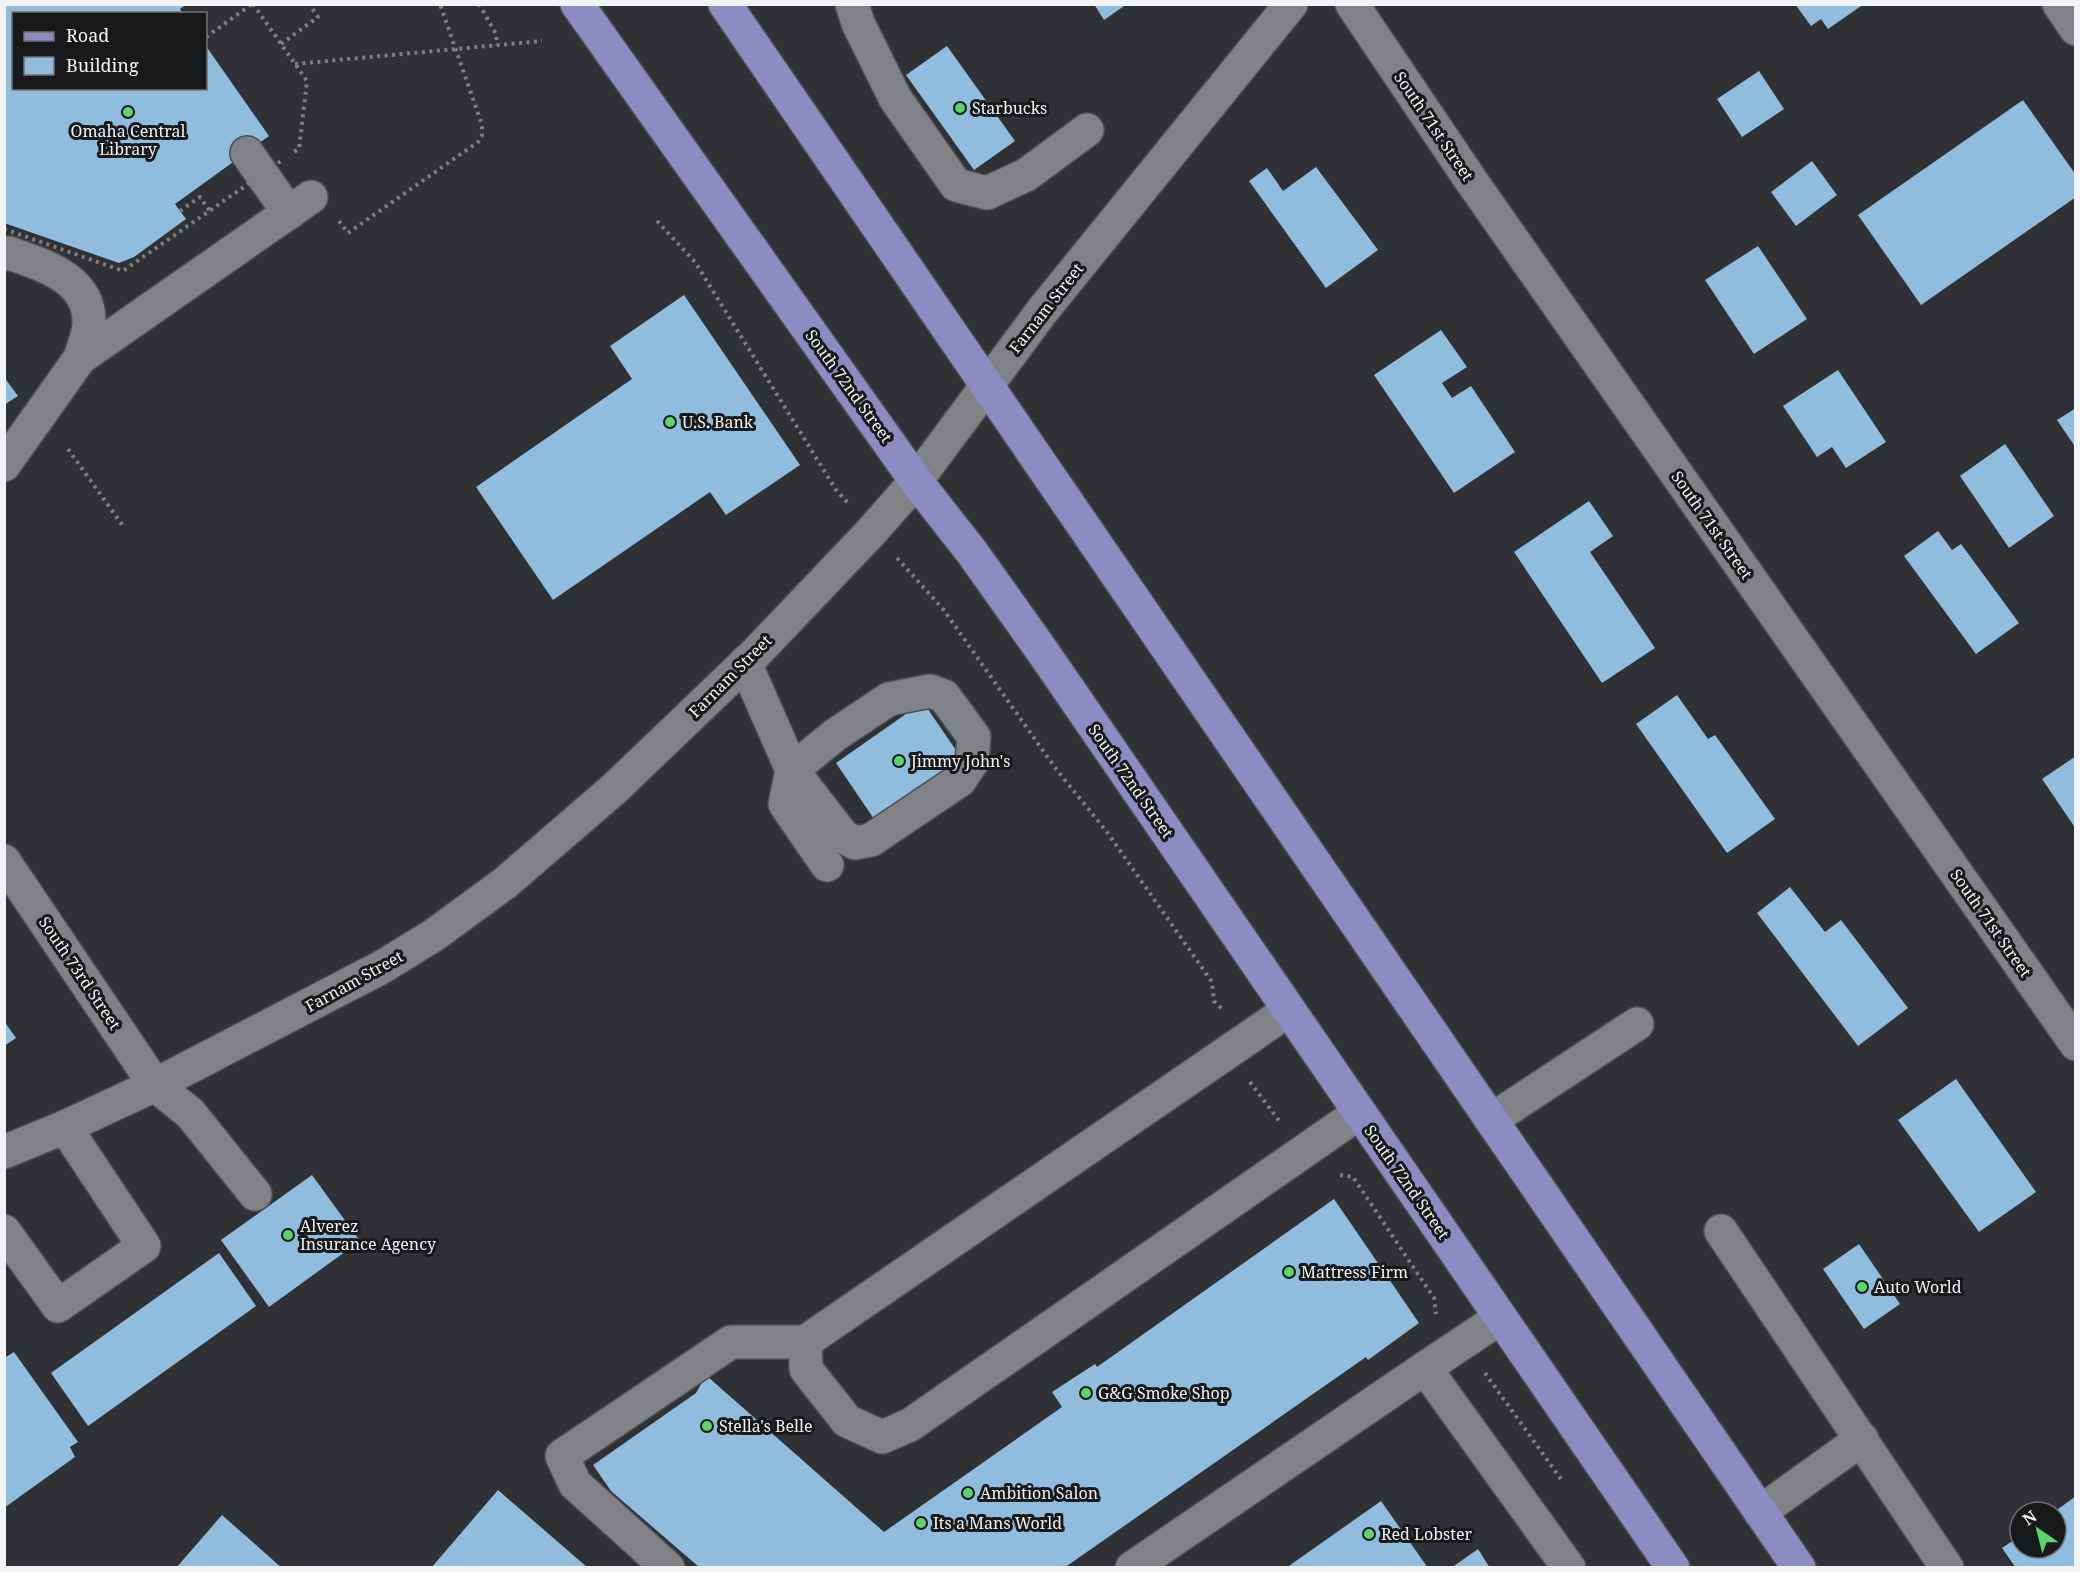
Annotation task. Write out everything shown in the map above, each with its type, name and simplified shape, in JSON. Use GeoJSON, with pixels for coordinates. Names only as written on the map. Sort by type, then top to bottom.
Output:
{"type":"FeatureCollection","features":[{"type":"Feature","properties":{"kind":"main road","name":"South 72nd Street"},"geometry":{"type":"LineString","coordinates":[[577,4],[916,481],[971,551],[1045,655],[1672,1568]]}},
{"type":"Feature","properties":{"kind":"main road"},"geometry":{"type":"LineString","coordinates":[[725,4],[984,386],[1799,1568]]}},
{"type":"Feature","properties":{"kind":"street"},"geometry":{"type":"LineString","coordinates":[[852,4],[858,23],[895,98],[956,184],[987,193],[1026,175],[1087,130]]}},
{"type":"Feature","properties":{"kind":"street","name":"Farnam Street"},"geometry":{"type":"LineString","coordinates":[[4,1152],[65,1127],[155,1085],[339,991],[458,918],[506,883],[598,804],[745,663],[872,531],[916,481],[984,386],[1291,4]]}},
{"type":"Feature","properties":{"kind":"street","name":"South 71st Street"},"geometry":{"type":"LineString","coordinates":[[1352,4],[1477,189],[2076,1044]]}},
{"type":"Feature","properties":{"kind":"street"},"geometry":{"type":"LineString","coordinates":[[2059,4],[2076,29]]}},
{"type":"Feature","properties":{"kind":"street"},"geometry":{"type":"LineString","coordinates":[[4,465],[80,358],[300,205],[247,153]]}},
{"type":"Feature","properties":{"kind":"street"},"geometry":{"type":"LineString","coordinates":[[4,254],[9,253],[58,272],[73,283],[86,300],[88,326],[80,358]]}},
{"type":"Feature","properties":{"kind":"street"},"geometry":{"type":"LineString","coordinates":[[745,663],[792,771],[843,836],[855,843],[871,840],[960,780],[972,762],[974,737],[944,696],[930,691],[889,699],[835,735],[792,771],[785,804],[827,865]]}},
{"type":"Feature","properties":{"kind":"street","name":"South 73rd Street"},"geometry":{"type":"LineString","coordinates":[[4,861],[155,1085],[190,1113],[255,1194]]}},
{"type":"Feature","properties":{"kind":"street"},"geometry":{"type":"LineString","coordinates":[[668,1568],[575,1484],[562,1456],[731,1342],[805,1342],[1289,1010]]}},
{"type":"Feature","properties":{"kind":"street"},"geometry":{"type":"LineString","coordinates":[[1491,1120],[1637,1024]]}},
{"type":"Feature","properties":{"kind":"street"},"geometry":{"type":"LineString","coordinates":[[805,1342],[806,1369],[847,1421],[882,1437],[910,1425],[1359,1113]]}},
{"type":"Feature","properties":{"kind":"street"},"geometry":{"type":"LineString","coordinates":[[4,1231],[58,1306],[144,1245],[65,1127]]}},
{"type":"Feature","properties":{"kind":"street"},"geometry":{"type":"LineString","coordinates":[[1721,1231],[1947,1568]]}},
{"type":"Feature","properties":{"kind":"street"},"geometry":{"type":"LineString","coordinates":[[1149,1563],[1425,1368],[1500,1318]]}},
{"type":"Feature","properties":{"kind":"street"},"geometry":{"type":"LineString","coordinates":[[1425,1368],[1569,1568]]}},
{"type":"Feature","properties":{"kind":"street"},"geometry":{"type":"LineString","coordinates":[[1760,1512],[1862,1439]]}},
{"type":"Feature","properties":{"kind":"path"},"geometry":{"type":"LineString","coordinates":[[4,229],[123,271],[299,149],[307,81],[253,4],[207,36]]}},
{"type":"Feature","properties":{"kind":"path"},"geometry":{"type":"LineString","coordinates":[[281,44],[318,17],[309,4]]}},
{"type":"Feature","properties":{"kind":"path"},"geometry":{"type":"LineString","coordinates":[[336,218],[348,233],[478,142],[482,135],[482,125],[440,4]]}},
{"type":"Feature","properties":{"kind":"path"},"geometry":{"type":"LineString","coordinates":[[479,4],[496,34],[497,45]]}},
{"type":"Feature","properties":{"kind":"path"},"geometry":{"type":"LineString","coordinates":[[295,63],[542,41]]}},
{"type":"Feature","properties":{"kind":"path"},"geometry":{"type":"LineString","coordinates":[[180,211],[200,197],[210,211]]}},
{"type":"Feature","properties":{"kind":"path"},"geometry":{"type":"LineString","coordinates":[[657,220],[695,262],[836,490],[943,609],[1056,770],[1107,832],[1177,931],[1212,982],[1214,1000],[1222,1010],[1238,1066],[1282,1124],[1323,1161],[1329,1173],[1353,1177],[1434,1298],[1437,1322],[1467,1361],[1484,1372],[1565,1484]]}},
{"type":"Feature","properties":{"kind":"path"},"geometry":{"type":"LineString","coordinates":[[68,449],[123,526]]}},
{"type":"Feature","properties":{"kind":"building","name":"Omaha Central Library"},"geometry":{"type":"Polygon","coordinates":[[[4,4],[187,4],[180,9],[182,12],[12,12],[12,90],[207,90],[207,47],[269,136],[175,204],[186,219],[134,257],[119,263],[4,223],[4,4]]]}},
{"type":"Feature","properties":{"kind":"building"},"geometry":{"type":"Polygon","coordinates":[[[1094,4],[1127,4],[1104,20],[1094,4]]]}},
{"type":"Feature","properties":{"kind":"building"},"geometry":{"type":"Polygon","coordinates":[[[1795,4],[1864,4],[1828,29],[1821,19],[1811,26],[1795,4]]]}},
{"type":"Feature","properties":{"kind":"building","name":"Starbucks"},"geometry":{"type":"Polygon","coordinates":[[[947,46],[1015,141],[974,170],[906,75],[947,46]]]}},
{"type":"Feature","properties":{"kind":"building"},"geometry":{"type":"Polygon","coordinates":[[[1759,71],[1784,109],[1742,137],[1717,99],[1759,71]]]}},
{"type":"Feature","properties":{"kind":"building"},"geometry":{"type":"Polygon","coordinates":[[[2023,100],[2076,175],[2076,197],[1921,305],[1858,215],[2023,100]]]}},
{"type":"Feature","properties":{"kind":"building"},"geometry":{"type":"Polygon","coordinates":[[[1812,161],[1837,195],[1796,226],[1771,192],[1812,161]]]}},
{"type":"Feature","properties":{"kind":"building"},"geometry":{"type":"Polygon","coordinates":[[[1316,167],[1378,250],[1326,288],[1249,181],[1267,168],[1283,191],[1316,167]]]}},
{"type":"Feature","properties":{"kind":"building"},"geometry":{"type":"Polygon","coordinates":[[[1758,246],[1807,319],[1754,354],[1705,280],[1758,246]]]}},
{"type":"Feature","properties":{"kind":"building","name":"U.S. Bank"},"geometry":{"type":"Polygon","coordinates":[[[684,295],[800,465],[726,515],[710,492],[553,600],[476,487],[632,379],[610,346],[684,295]]]}},
{"type":"Feature","properties":{"kind":"building"},"geometry":{"type":"Polygon","coordinates":[[[1441,330],[1467,367],[1442,383],[1452,398],[1471,386],[1515,452],[1454,493],[1374,375],[1441,330]]]}},
{"type":"Feature","properties":{"kind":"building"},"geometry":{"type":"Polygon","coordinates":[[[1838,370],[1886,442],[1846,468],[1832,447],[1817,457],[1783,406],[1838,370]]]}},
{"type":"Feature","properties":{"kind":"building"},"geometry":{"type":"Polygon","coordinates":[[[4,377],[18,396],[4,405],[4,377]]]}},
{"type":"Feature","properties":{"kind":"building"},"geometry":{"type":"Polygon","coordinates":[[[2076,408],[2076,448],[2057,420],[2076,408]]]}},
{"type":"Feature","properties":{"kind":"building"},"geometry":{"type":"Polygon","coordinates":[[[2005,444],[2054,516],[2009,548],[1960,476],[2005,444]]]}},
{"type":"Feature","properties":{"kind":"building"},"geometry":{"type":"Polygon","coordinates":[[[1589,501],[1613,536],[1590,552],[1655,648],[1602,683],[1514,552],[1589,501]]]}},
{"type":"Feature","properties":{"kind":"building"},"geometry":{"type":"Polygon","coordinates":[[[1938,531],[1952,550],[1961,544],[2019,623],[1976,654],[1904,556],[1938,531]]]}},
{"type":"Feature","properties":{"kind":"building"},"geometry":{"type":"Polygon","coordinates":[[[1677,695],[1708,739],[1715,735],[1775,819],[1727,853],[1636,724],[1677,695]]]}},
{"type":"Feature","properties":{"kind":"building","name":"Jimmy John's"},"geometry":{"type":"Polygon","coordinates":[[[923,702],[962,759],[874,819],[836,763],[923,702]]]}},
{"type":"Feature","properties":{"kind":"building"},"geometry":{"type":"Polygon","coordinates":[[[2076,756],[2076,829],[2042,779],[2076,756]]]}},
{"type":"Feature","properties":{"kind":"building"},"geometry":{"type":"Polygon","coordinates":[[[1790,887],[1825,932],[1841,920],[1908,1008],[1858,1046],[1757,913],[1790,887]]]}},
{"type":"Feature","properties":{"kind":"building"},"geometry":{"type":"Polygon","coordinates":[[[4,1021],[16,1038],[4,1046],[4,1021]]]}},
{"type":"Feature","properties":{"kind":"building"},"geometry":{"type":"Polygon","coordinates":[[[1956,1079],[2036,1192],[1979,1232],[1898,1120],[1956,1079]]]}},
{"type":"Feature","properties":{"kind":"building"},"geometry":{"type":"Polygon","coordinates":[[[312,1175],[360,1241],[269,1307],[221,1240],[312,1175]]]}},
{"type":"Feature","properties":{"kind":"building"},"geometry":{"type":"Polygon","coordinates":[[[1334,1199],[1419,1323],[1368,1360],[1366,1357],[1064,1568],[700,1568],[611,1491],[593,1465],[696,1393],[704,1379],[708,1377],[884,1532],[1062,1407],[1052,1392],[1095,1364],[1097,1367],[1334,1199]]]}},
{"type":"Feature","properties":{"kind":"building","name":"Auto World"},"geometry":{"type":"Polygon","coordinates":[[[1859,1244],[1900,1304],[1864,1329],[1823,1269],[1859,1244]]]}},
{"type":"Feature","properties":{"kind":"building"},"geometry":{"type":"Polygon","coordinates":[[[219,1253],[256,1306],[88,1426],[51,1373],[219,1253]]]}},
{"type":"Feature","properties":{"kind":"building"},"geometry":{"type":"Polygon","coordinates":[[[14,1352],[78,1442],[70,1447],[75,1457],[4,1508],[4,1358],[14,1352]]]}},
{"type":"Feature","properties":{"kind":"building"},"geometry":{"type":"Polygon","coordinates":[[[498,1490],[588,1568],[431,1568],[498,1490]]]}},
{"type":"Feature","properties":{"kind":"building"},"geometry":{"type":"Polygon","coordinates":[[[2076,1496],[2076,1568],[2016,1568],[2010,1560],[2068,1560],[2068,1502],[2076,1496]]]}},
{"type":"Feature","properties":{"kind":"building","name":"Red Lobster"},"geometry":{"type":"Polygon","coordinates":[[[1381,1501],[1428,1568],[1286,1568],[1381,1501]]]}},
{"type":"Feature","properties":{"kind":"building"},"geometry":{"type":"Polygon","coordinates":[[[222,1515],[282,1568],[176,1568],[222,1515]]]}},
{"type":"Feature","properties":{"kind":"building"},"geometry":{"type":"Polygon","coordinates":[[[2008,1544],[2008,1557],[2002,1548],[2008,1544]]]}},
{"type":"Feature","properties":{"kind":"building"},"geometry":{"type":"Polygon","coordinates":[[[1478,1549],[1490,1568],[1451,1568],[1478,1549]]]}},
{"type":"Feature","properties":{"kind":"place","name":"Starbucks"},"geometry":{"type":"Point","coordinates":[960,108]}},
{"type":"Feature","properties":{"kind":"place","name":"Omaha Central Library"},"geometry":{"type":"Point","coordinates":[128,112]}},
{"type":"Feature","properties":{"kind":"place","name":"U.S. Bank"},"geometry":{"type":"Point","coordinates":[670,422]}},
{"type":"Feature","properties":{"kind":"place","name":"Jimmy John's"},"geometry":{"type":"Point","coordinates":[899,761]}},
{"type":"Feature","properties":{"kind":"place","name":"Alverez Insurance Agency"},"geometry":{"type":"Point","coordinates":[288,1235]}},
{"type":"Feature","properties":{"kind":"place","name":"Mattress Firm"},"geometry":{"type":"Point","coordinates":[1289,1272]}},
{"type":"Feature","properties":{"kind":"place","name":"Auto World"},"geometry":{"type":"Point","coordinates":[1862,1287]}},
{"type":"Feature","properties":{"kind":"place","name":"G&G Smoke Shop"},"geometry":{"type":"Point","coordinates":[1086,1393]}},
{"type":"Feature","properties":{"kind":"place","name":"Stella's Belle"},"geometry":{"type":"Point","coordinates":[707,1426]}},
{"type":"Feature","properties":{"kind":"place","name":"Ambition Salon"},"geometry":{"type":"Point","coordinates":[968,1493]}},
{"type":"Feature","properties":{"kind":"place","name":"Its a Mans World"},"geometry":{"type":"Point","coordinates":[921,1523]}},
{"type":"Feature","properties":{"kind":"place","name":"Red Lobster"},"geometry":{"type":"Point","coordinates":[1369,1534]}}]}
